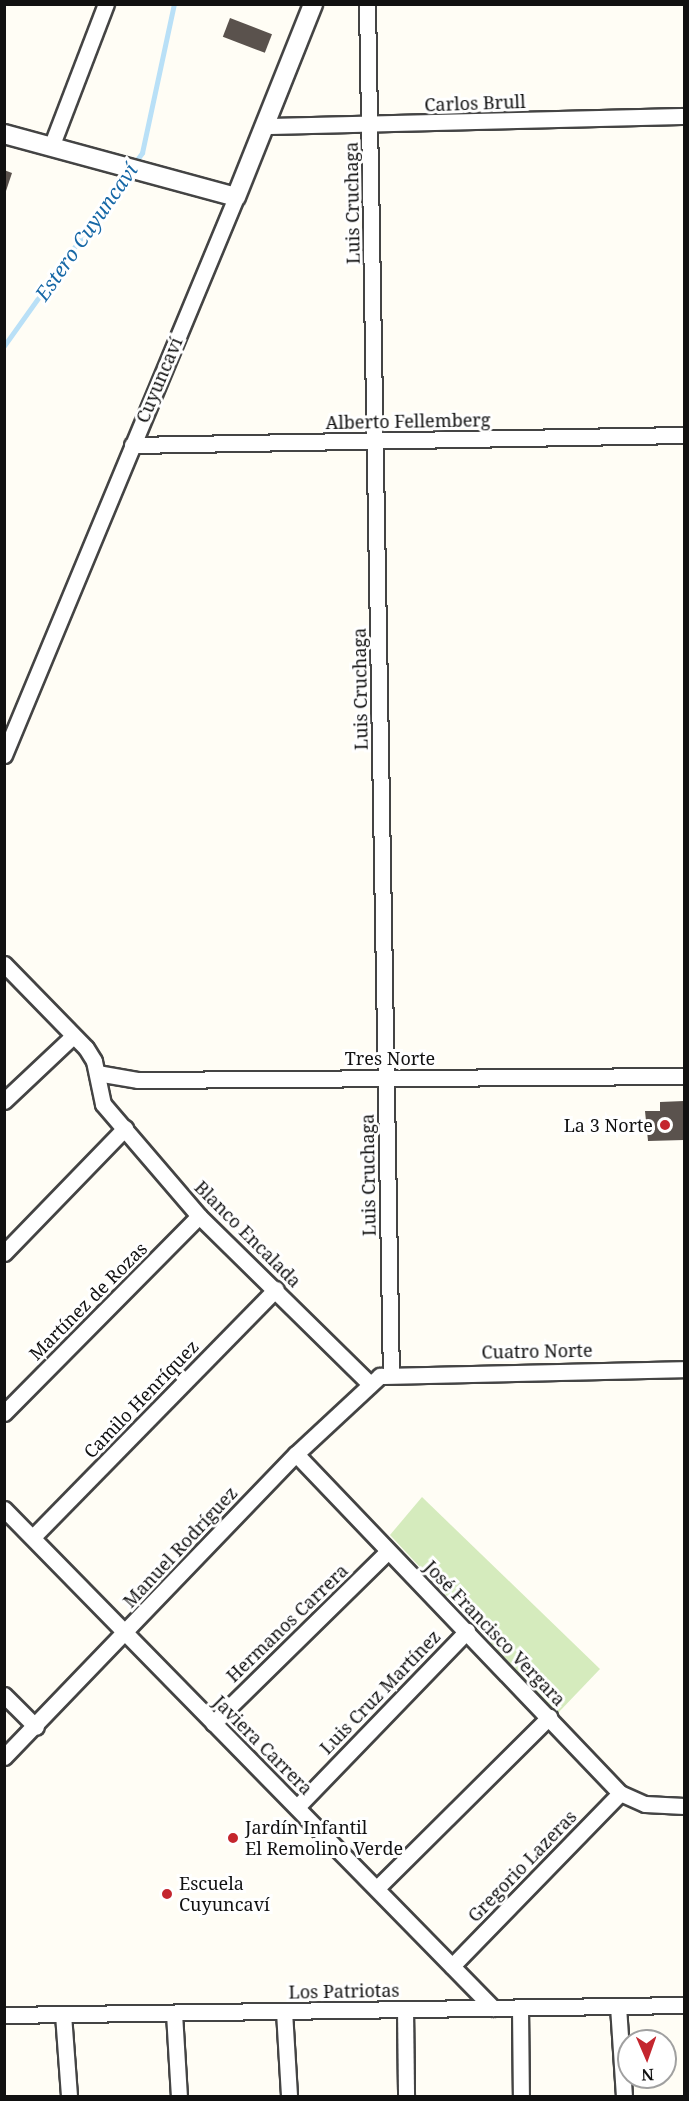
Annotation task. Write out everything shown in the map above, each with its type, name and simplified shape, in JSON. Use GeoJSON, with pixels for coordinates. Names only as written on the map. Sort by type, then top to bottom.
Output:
{"type":"FeatureCollection","features":[{"type":"Feature","properties":{"kind":"street"},"geometry":{"type":"LineString","coordinates":[[51,147],[106,4]]}},
{"type":"Feature","properties":{"kind":"street","name":"Cuyuncaví"},"geometry":{"type":"LineString","coordinates":[[4,755],[267,126],[313,4]]}},
{"type":"Feature","properties":{"kind":"street","name":"Luis Cruchaga"},"geometry":{"type":"LineString","coordinates":[[368,4],[391,1373]]}},
{"type":"Feature","properties":{"kind":"street","name":"Carlos Brull"},"geometry":{"type":"LineString","coordinates":[[267,126],[684,116]]}},
{"type":"Feature","properties":{"kind":"street"},"geometry":{"type":"LineString","coordinates":[[4,134],[236,197]]}},
{"type":"Feature","properties":{"kind":"street","name":"Alberto Fellemberg"},"geometry":{"type":"LineString","coordinates":[[132,445],[684,435]]}},
{"type":"Feature","properties":{"kind":"street"},"geometry":{"type":"LineString","coordinates":[[4,964],[91,1054],[97,1073]]}},
{"type":"Feature","properties":{"kind":"street"},"geometry":{"type":"LineString","coordinates":[[4,1101],[73,1036]]}},
{"type":"Feature","properties":{"kind":"street","name":"Tres Norte"},"geometry":{"type":"LineString","coordinates":[[97,1073],[138,1080],[684,1076]]}},
{"type":"Feature","properties":{"kind":"street","name":"Blanco Encalada"},"geometry":{"type":"LineString","coordinates":[[97,1073],[103,1104],[199,1216],[276,1289],[369,1383]]}},
{"type":"Feature","properties":{"kind":"street"},"geometry":{"type":"LineString","coordinates":[[4,1253],[125,1128]]}},
{"type":"Feature","properties":{"kind":"street","name":"Martínez de Rozas"},"geometry":{"type":"LineString","coordinates":[[4,1413],[199,1216]]}},
{"type":"Feature","properties":{"kind":"street","name":"Camilo Henríquez"},"geometry":{"type":"LineString","coordinates":[[33,1537],[276,1289]]}},
{"type":"Feature","properties":{"kind":"street","name":"Cuatro Norte"},"geometry":{"type":"LineString","coordinates":[[391,1373],[684,1369]]}},
{"type":"Feature","properties":{"kind":"street","name":"Manuel Rodríguez"},"geometry":{"type":"LineString","coordinates":[[4,1757],[127,1633],[296,1454],[369,1383],[391,1373]]}},
{"type":"Feature","properties":{"kind":"street","name":"José Francisco Vergara"},"geometry":{"type":"LineString","coordinates":[[296,1454],[621,1793],[645,1804],[684,1806]]}},
{"type":"Feature","properties":{"kind":"street","name":"Javiera Carrera"},"geometry":{"type":"LineString","coordinates":[[4,1509],[493,2008]]}},
{"type":"Feature","properties":{"kind":"street","name":"Hermanos Carrera"},"geometry":{"type":"LineString","coordinates":[[213,1723],[388,1551]]}},
{"type":"Feature","properties":{"kind":"street","name":"Luis Cruz Martínez"},"geometry":{"type":"LineString","coordinates":[[297,1807],[467,1631]]}},
{"type":"Feature","properties":{"kind":"street"},"geometry":{"type":"LineString","coordinates":[[4,1695],[36,1727]]}},
{"type":"Feature","properties":{"kind":"street"},"geometry":{"type":"LineString","coordinates":[[377,1888],[549,1717]]}},
{"type":"Feature","properties":{"kind":"street","name":"Gregorio Lazeras"},"geometry":{"type":"LineString","coordinates":[[452,1966],[621,1793]]}},
{"type":"Feature","properties":{"kind":"street","name":"Los Patriotas"},"geometry":{"type":"LineString","coordinates":[[4,2015],[684,2005]]}},
{"type":"Feature","properties":{"kind":"street"},"geometry":{"type":"LineString","coordinates":[[618,2006],[624,2097]]}},
{"type":"Feature","properties":{"kind":"street"},"geometry":{"type":"LineString","coordinates":[[520,2007],[521,2097]]}},
{"type":"Feature","properties":{"kind":"street"},"geometry":{"type":"LineString","coordinates":[[405,2009],[406,2097]]}},
{"type":"Feature","properties":{"kind":"street"},"geometry":{"type":"LineString","coordinates":[[284,2011],[289,2097]]}},
{"type":"Feature","properties":{"kind":"street"},"geometry":{"type":"LineString","coordinates":[[174,2013],[179,2097]]}},
{"type":"Feature","properties":{"kind":"street"},"geometry":{"type":"LineString","coordinates":[[63,2014],[69,2097]]}},
{"type":"Feature","properties":{"kind":"green space"},"geometry":{"type":"Polygon","coordinates":[[[422,1497],[600,1669],[557,1714],[390,1535],[422,1497]]]}},
{"type":"Feature","properties":{"kind":"building"},"geometry":{"type":"Polygon","coordinates":[[[230,18],[272,34],[265,53],[223,37],[230,18]]]}},
{"type":"Feature","properties":{"kind":"building"},"geometry":{"type":"Polygon","coordinates":[[[4,170],[12,173],[5,194],[4,193],[4,170]]]}},
{"type":"Feature","properties":{"kind":"building","name":"La 3 Norte"},"geometry":{"type":"Polygon","coordinates":[[[684,1101],[684,1140],[648,1141],[645,1111],[660,1111],[660,1102],[684,1101]]]}},
{"type":"Feature","properties":{"kind":"waterway","name":"Estero Cuyuncaví"},"geometry":{"type":"LineString","coordinates":[[133,165],[142,153],[174,4]]}},
{"type":"Feature","properties":{"kind":"waterway","name":"Estero Cuyuncaví"},"geometry":{"type":"LineString","coordinates":[[4,346],[128,172]]}},
{"type":"Feature","properties":{"kind":"place","name":"La 3 Norte"},"geometry":{"type":"Point","coordinates":[665,1125]}},
{"type":"Feature","properties":{"kind":"place","name":"Jardín Infantil El Remolino Verde"},"geometry":{"type":"Point","coordinates":[233,1838]}},
{"type":"Feature","properties":{"kind":"place","name":"Escuela Cuyuncaví"},"geometry":{"type":"Point","coordinates":[167,1894]}}]}
